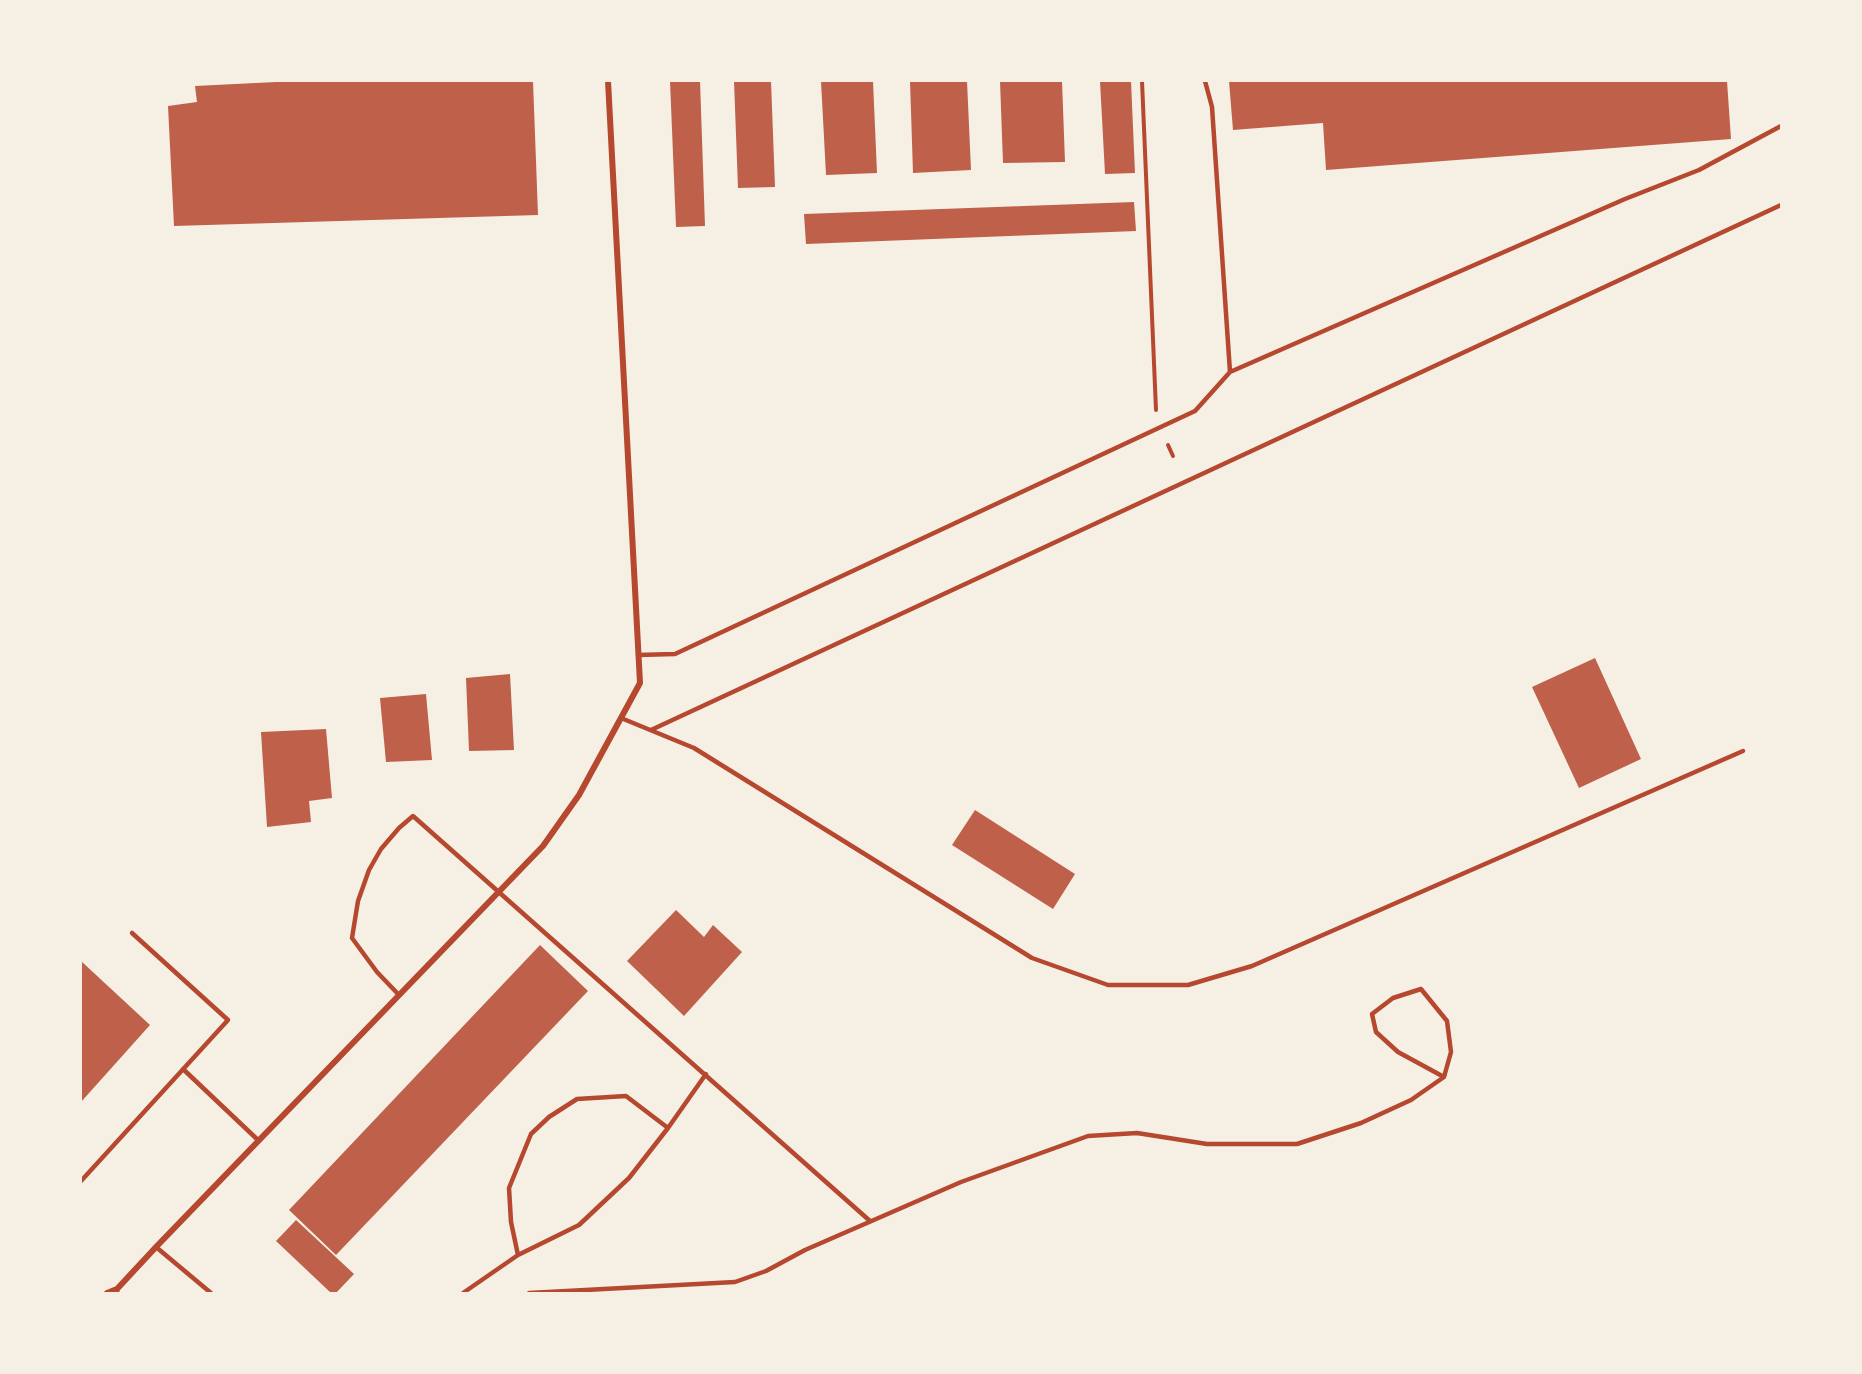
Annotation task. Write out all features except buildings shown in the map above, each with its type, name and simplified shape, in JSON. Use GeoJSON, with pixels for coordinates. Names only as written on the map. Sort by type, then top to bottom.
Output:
{"type":"FeatureCollection","features":[{"type":"Feature","properties":{"kind":"street"},"geometry":{"type":"LineString","coordinates":[[107,1293],[117,1291],[156,1247],[543,846],[573,804],[640,683],[608,81]]}},
{"type":"Feature","properties":{"kind":"lane"},"geometry":{"type":"LineString","coordinates":[[1205,81],[1212,107],[1230,372]]}},
{"type":"Feature","properties":{"kind":"lane"},"geometry":{"type":"LineString","coordinates":[[638,655],[675,654],[1195,411],[1230,372],[1625,200],[1700,170],[1781,126]]}},
{"type":"Feature","properties":{"kind":"lane"},"geometry":{"type":"LineString","coordinates":[[651,730],[1781,205]]}},
{"type":"Feature","properties":{"kind":"lane"},"geometry":{"type":"LineString","coordinates":[[621,718],[694,748],[1032,958],[1108,985],[1188,985],[1252,966],[1743,752]]}},
{"type":"Feature","properties":{"kind":"lane"},"geometry":{"type":"LineString","coordinates":[[399,995],[377,972],[352,938],[358,901],[369,870],[381,849],[413,816],[870,1221]]}},
{"type":"Feature","properties":{"kind":"lane"},"geometry":{"type":"LineString","coordinates":[[81,1181],[228,1020],[132,933]]}},
{"type":"Feature","properties":{"kind":"lane"},"geometry":{"type":"LineString","coordinates":[[530,1293],[735,1282],[766,1271],[805,1250],[961,1182],[1088,1136],[1137,1133],[1207,1144],[1297,1144],[1361,1124],[1411,1100],[1444,1077],[1451,1052],[1447,1021],[1421,989],[1393,998],[1372,1014],[1376,1032],[1398,1052],[1444,1077]]}},
{"type":"Feature","properties":{"kind":"lane"},"geometry":{"type":"LineString","coordinates":[[183,1069],[259,1141]]}},
{"type":"Feature","properties":{"kind":"lane"},"geometry":{"type":"LineString","coordinates":[[463,1293],[518,1255],[579,1225],[629,1178],[706,1074]]}},
{"type":"Feature","properties":{"kind":"lane"},"geometry":{"type":"LineString","coordinates":[[518,1255],[511,1222],[508,1188],[531,1134],[549,1117],[577,1099],[626,1096],[668,1128]]}},
{"type":"Feature","properties":{"kind":"lane"},"geometry":{"type":"LineString","coordinates":[[156,1247],[211,1293]]}},
{"type":"Feature","properties":{"kind":"path"},"geometry":{"type":"LineString","coordinates":[[1142,81],[1156,419],[1173,456]]}}]}
